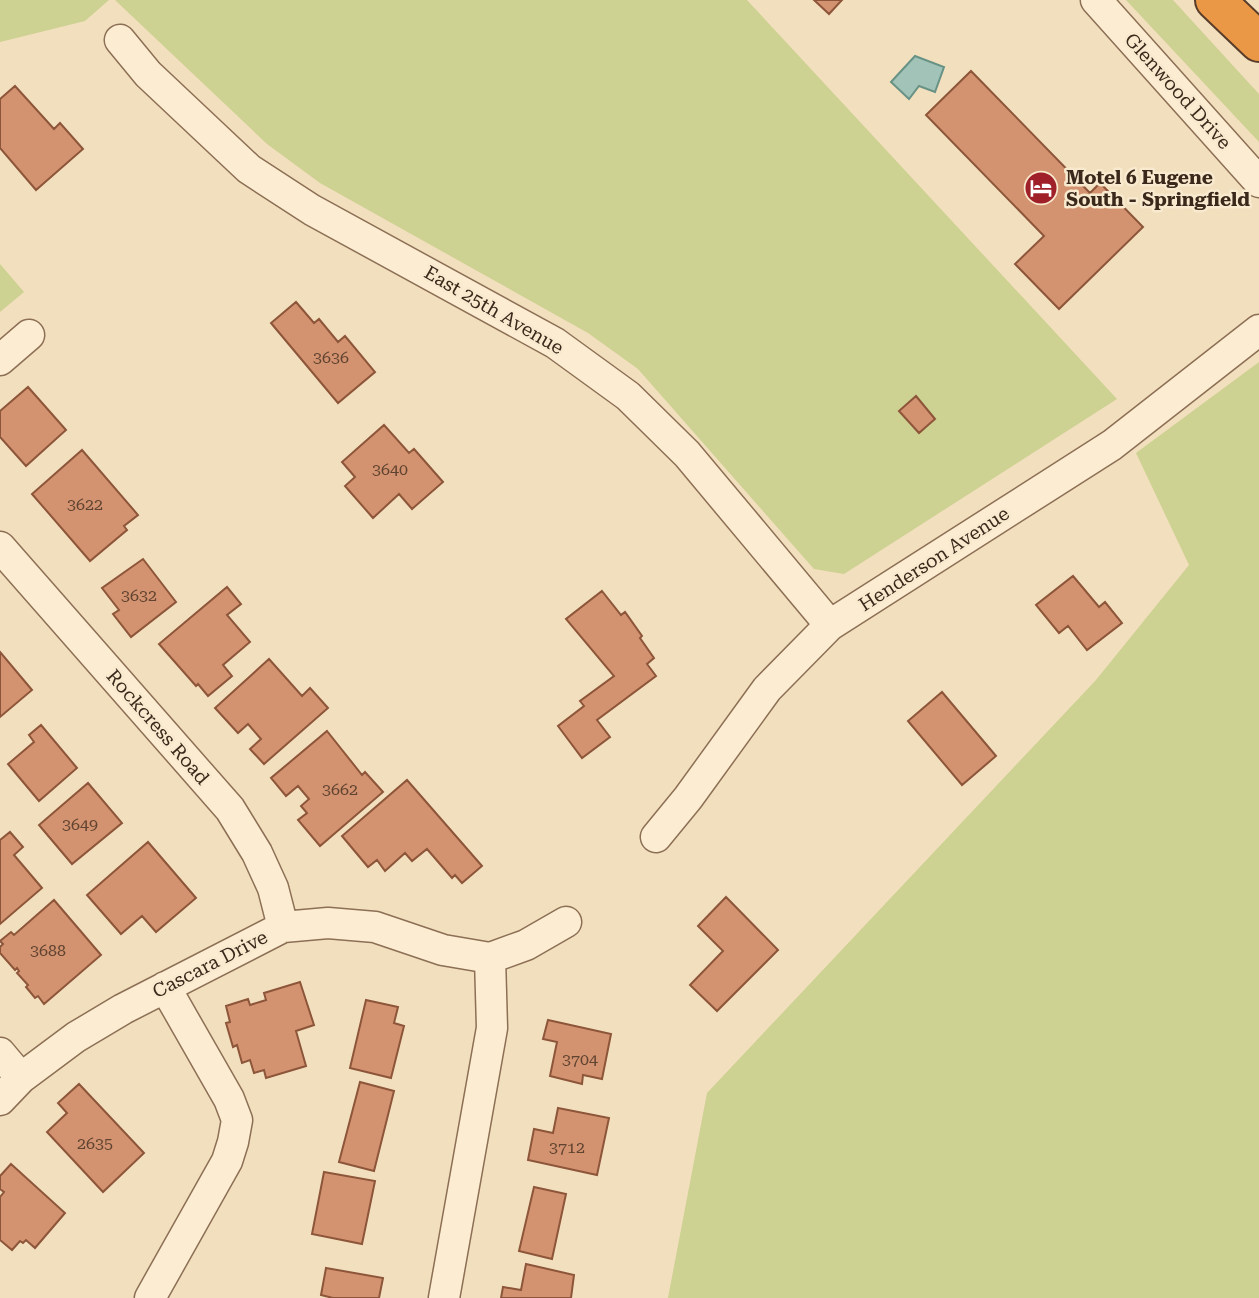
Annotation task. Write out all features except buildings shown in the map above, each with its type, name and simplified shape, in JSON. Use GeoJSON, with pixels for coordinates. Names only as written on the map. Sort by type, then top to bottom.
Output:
{"type":"FeatureCollection","features":[{"type":"Feature","properties":{"kind":"highway"},"geometry":{"type":"LineString","coordinates":[[1214,0],[1259,42]]}},
{"type":"Feature","properties":{"kind":"highway"},"geometry":{"type":"LineString","coordinates":[[1247,0],[1259,13]]}},
{"type":"Feature","properties":{"kind":"street","name":"Glenwood Drive"},"geometry":{"type":"LineString","coordinates":[[1096,0],[1259,182]]}},
{"type":"Feature","properties":{"kind":"street","name":"East 25th Avenue"},"geometry":{"type":"LineString","coordinates":[[120,40],[148,74],[249,169],[312,210],[555,342],[628,396],[687,454],[830,625]]}},
{"type":"Feature","properties":{"kind":"street","name":"Henderson Avenue"},"geometry":{"type":"LineString","coordinates":[[656,837],[767,689],[830,625],[1112,445],[1259,330]]}},
{"type":"Feature","properties":{"kind":"street"},"geometry":{"type":"LineString","coordinates":[[0,360],[29,335]]}},
{"type":"Feature","properties":{"kind":"street","name":"Rockcress Road"},"geometry":{"type":"LineString","coordinates":[[0,547],[230,809],[268,876],[283,926]]}},
{"type":"Feature","properties":{"kind":"street","name":"Cascara Drive"},"geometry":{"type":"LineString","coordinates":[[0,1100],[21,1078],[76,1037],[283,926],[328,923],[375,927],[443,950],[490,958],[526,945],[566,922]]}},
{"type":"Feature","properties":{"kind":"street"},"geometry":{"type":"LineString","coordinates":[[443,1298],[492,1028],[490,958]]}},
{"type":"Feature","properties":{"kind":"street"},"geometry":{"type":"LineString","coordinates":[[150,1298],[226,1161],[237,1120],[229,1099],[165,987]]}},
{"type":"Feature","properties":{"kind":"street"},"geometry":{"type":"LineString","coordinates":[[0,1053],[21,1078]]}},
{"type":"Feature","properties":{"kind":"green space"},"geometry":{"type":"Polygon","coordinates":[[[0,0],[109,0],[85,21],[0,42],[0,0]]]}},
{"type":"Feature","properties":{"kind":"green space"},"geometry":{"type":"Polygon","coordinates":[[[115,0],[747,0],[1117,399],[844,574],[814,569],[638,369],[588,333],[320,183],[267,144],[115,0]]]}},
{"type":"Feature","properties":{"kind":"green space"},"geometry":{"type":"Polygon","coordinates":[[[1126,0],[1173,0],[1259,94],[1259,142],[1126,0]]]}},
{"type":"Feature","properties":{"kind":"green space"},"geometry":{"type":"Polygon","coordinates":[[[0,264],[24,292],[0,312],[0,264]]]}},
{"type":"Feature","properties":{"kind":"green space"},"geometry":{"type":"Polygon","coordinates":[[[1259,362],[1259,1298],[668,1298],[707,1093],[1096,680],[1189,565],[1136,453],[1259,362]]]}},
{"type":"Feature","properties":{"kind":"water"},"geometry":{"type":"Polygon","coordinates":[[[915,56],[944,67],[935,92],[919,86],[909,99],[891,82],[915,56]]]}},
{"type":"Feature","properties":{"kind":"place","name":"Motel 6 Eugene South - Springfield"},"geometry":{"type":"Point","coordinates":[1041,188]}}]}
